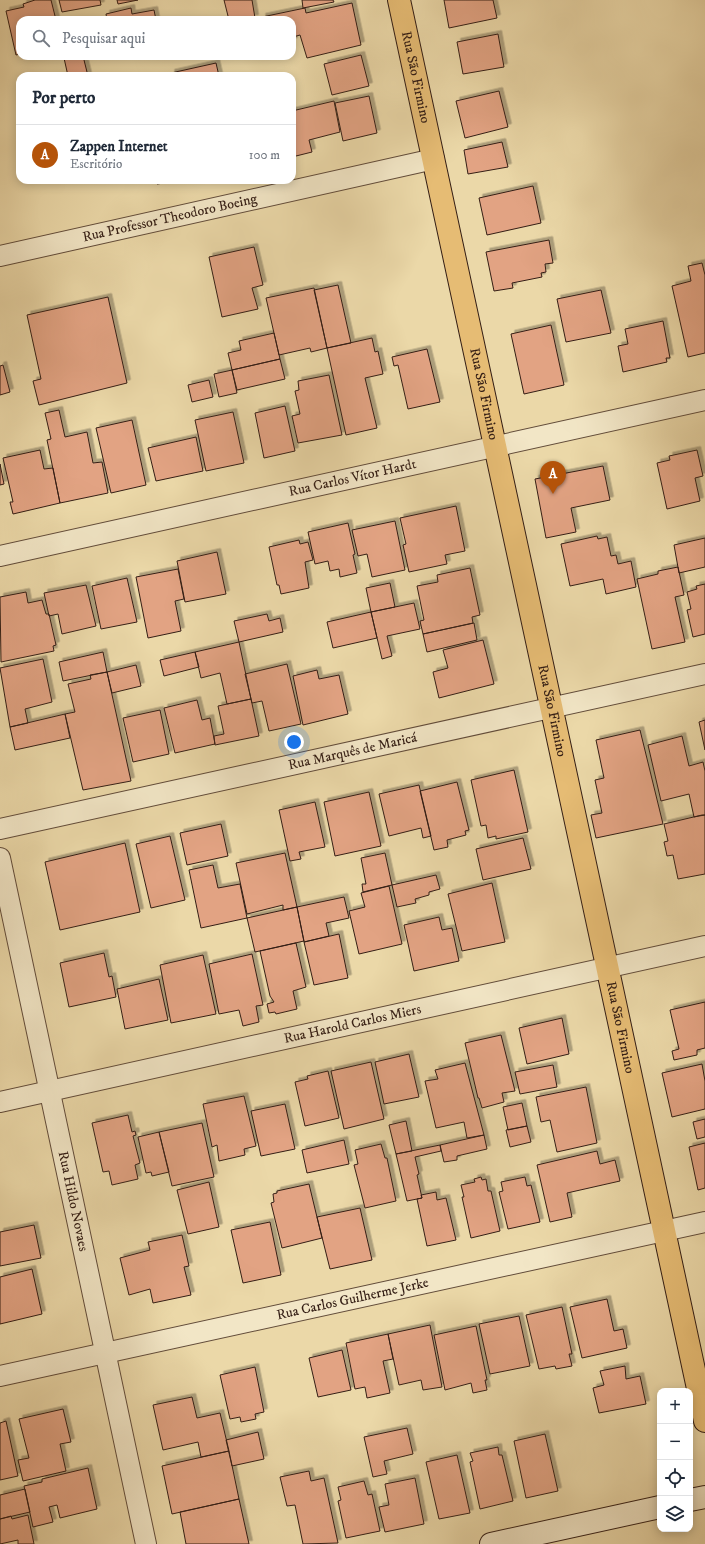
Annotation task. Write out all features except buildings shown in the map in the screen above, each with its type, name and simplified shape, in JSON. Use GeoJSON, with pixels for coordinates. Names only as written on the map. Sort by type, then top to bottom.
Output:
{"type":"FeatureCollection","features":[{"type":"Feature","properties":{"kind":"main road","name":"Rua São Firmino"},"geometry":{"type":"LineString","coordinates":[[399,0],[705,1421]]}},
{"type":"Feature","properties":{"kind":"street","name":"Rua Professor Theodoro Boeing"},"geometry":{"type":"LineString","coordinates":[[0,256],[434,159]]}},
{"type":"Feature","properties":{"kind":"street","name":"Rua Carlos Vítor Hardt"},"geometry":{"type":"LineString","coordinates":[[0,556],[705,400]]}},
{"type":"Feature","properties":{"kind":"street","name":"Rua Marquês de Maricá"},"geometry":{"type":"LineString","coordinates":[[0,829],[705,674]]}},
{"type":"Feature","properties":{"kind":"street","name":"Rua Hildo Novaes"},"geometry":{"type":"LineString","coordinates":[[0,858],[146,1544]]}},
{"type":"Feature","properties":{"kind":"street","name":"Rua Harold Carlos Miers"},"geometry":{"type":"LineString","coordinates":[[0,1102],[705,946]]}},
{"type":"Feature","properties":{"kind":"street","name":"Rua Carlos Guilherme Jerke"},"geometry":{"type":"LineString","coordinates":[[0,1376],[705,1222]]}},
{"type":"Feature","properties":{"kind":"street"},"geometry":{"type":"LineString","coordinates":[[693,1499],[705,1497]]}},
{"type":"Feature","properties":{"kind":"street"},"geometry":{"type":"LineString","coordinates":[[491,1544],[657,1508]]}},
{"type":"Feature","properties":{"kind":"place","name":"Zappen Internet"},"geometry":{"type":"Point","coordinates":[553,494]}}]}
